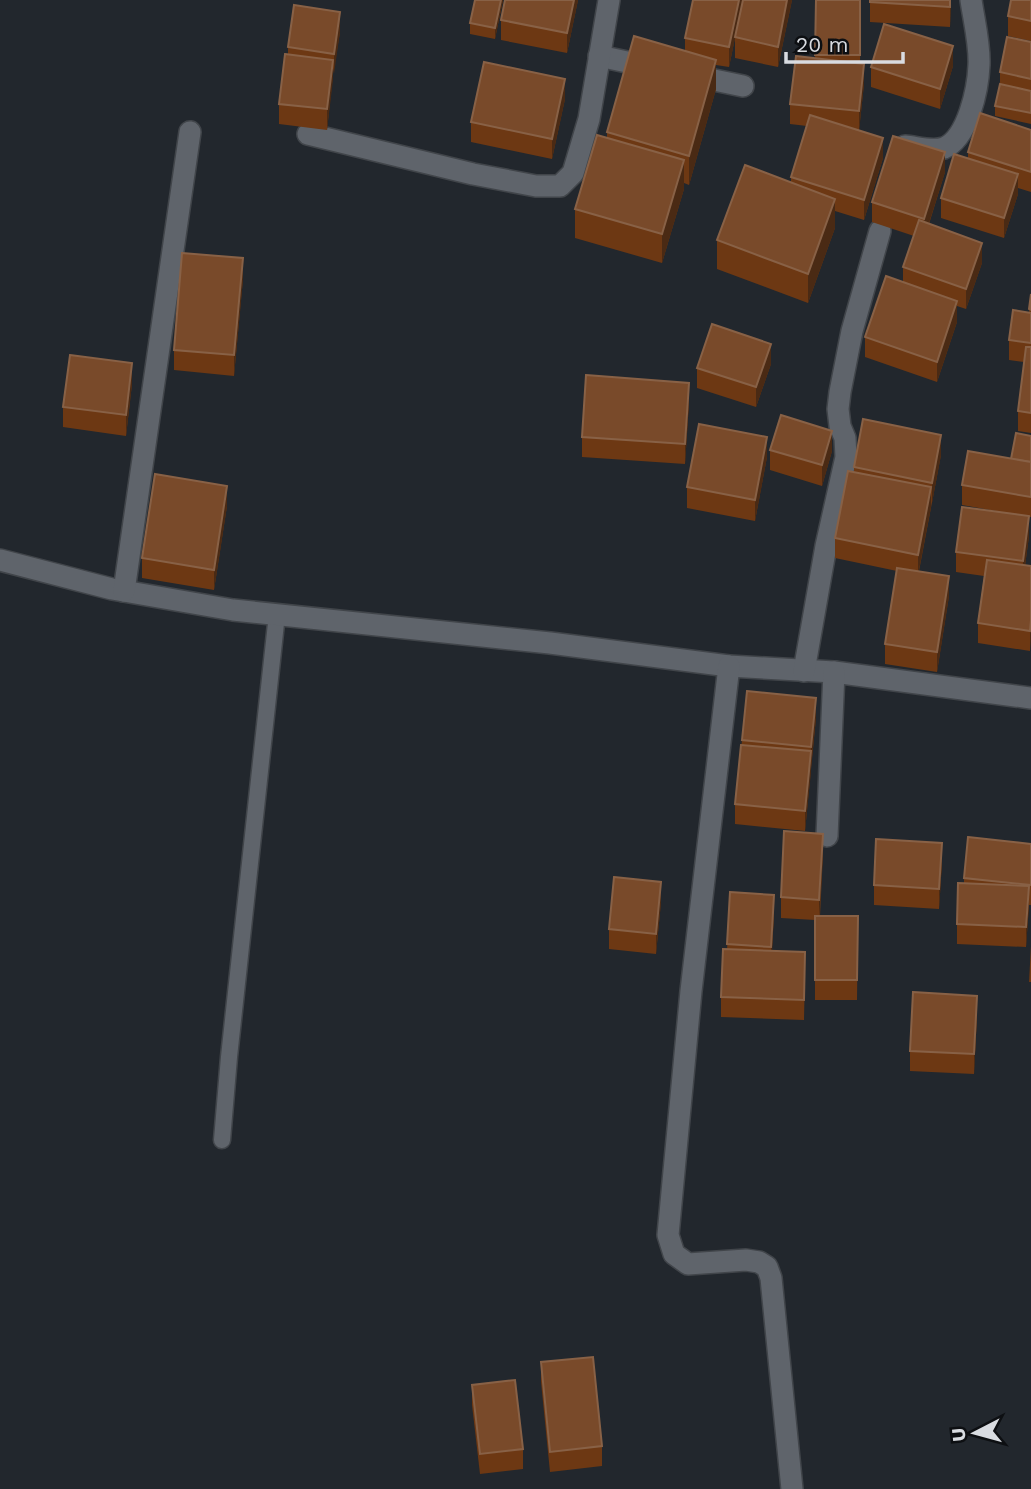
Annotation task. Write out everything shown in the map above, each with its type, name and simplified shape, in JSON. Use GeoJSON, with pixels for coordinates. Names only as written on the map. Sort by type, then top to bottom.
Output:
{"type":"FeatureCollection","features":[{"type":"Feature","properties":{"kind":"street"},"geometry":{"type":"LineString","coordinates":[[308,134],[473,174],[536,186],[560,186],[573,173],[589,119],[608,0]]}},
{"type":"Feature","properties":{"kind":"street"},"geometry":{"type":"LineString","coordinates":[[902,145],[944,148],[961,132],[974,95],[979,64],[971,0]]}},
{"type":"Feature","properties":{"kind":"street"},"geometry":{"type":"LineString","coordinates":[[599,56],[743,86]]}},
{"type":"Feature","properties":{"kind":"street"},"geometry":{"type":"LineString","coordinates":[[124,591],[190,132]]}},
{"type":"Feature","properties":{"kind":"street"},"geometry":{"type":"LineString","coordinates":[[804,671],[826,546],[846,457],[845,438],[838,409],[840,392],[852,331],[880,231]]}},
{"type":"Feature","properties":{"kind":"street"},"geometry":{"type":"LineString","coordinates":[[0,560],[124,591],[233,610],[562,644],[729,666],[834,672],[1030,694]]}},
{"type":"Feature","properties":{"kind":"street"},"geometry":{"type":"LineString","coordinates":[[729,666],[691,991],[668,1235],[674,1254],[688,1264],[746,1260],[759,1262],[767,1267],[771,1278],[792,1489]]}},
{"type":"Feature","properties":{"kind":"street"},"geometry":{"type":"LineString","coordinates":[[827,835],[834,672]]}},
{"type":"Feature","properties":{"kind":"lane"},"geometry":{"type":"LineString","coordinates":[[222,1140],[230,1043],[277,614]]}},
{"type":"Feature","properties":{"kind":"building"},"geometry":{"type":"Polygon","coordinates":[[[475,0],[501,0],[495,28],[470,23],[475,0]]]}},
{"type":"Feature","properties":{"kind":"building"},"geometry":{"type":"Polygon","coordinates":[[[505,0],[574,0],[567,33],[501,20],[505,0]]]}},
{"type":"Feature","properties":{"kind":"building"},"geometry":{"type":"Polygon","coordinates":[[[693,0],[739,0],[729,47],[685,38],[693,0]]]}},
{"type":"Feature","properties":{"kind":"building"},"geometry":{"type":"Polygon","coordinates":[[[743,0],[787,0],[778,47],[735,37],[743,0]]]}},
{"type":"Feature","properties":{"kind":"building"},"geometry":{"type":"Polygon","coordinates":[[[816,0],[860,0],[860,55],[815,55],[816,0]]]}},
{"type":"Feature","properties":{"kind":"building"},"geometry":{"type":"Polygon","coordinates":[[[950,0],[950,7],[870,2],[950,0]]]}},
{"type":"Feature","properties":{"kind":"building"},"geometry":{"type":"Polygon","coordinates":[[[1011,0],[1031,0],[1031,21],[1008,16],[1011,0]]]}},
{"type":"Feature","properties":{"kind":"building"},"geometry":{"type":"Polygon","coordinates":[[[294,5],[340,12],[334,54],[288,47],[294,5]]]}},
{"type":"Feature","properties":{"kind":"building"},"geometry":{"type":"Polygon","coordinates":[[[884,24],[953,46],[940,89],[871,67],[884,24]]]}},
{"type":"Feature","properties":{"kind":"building"},"geometry":{"type":"Polygon","coordinates":[[[634,36],[716,60],[689,156],[607,132],[634,36]]]}},
{"type":"Feature","properties":{"kind":"building"},"geometry":{"type":"Polygon","coordinates":[[[1007,37],[1031,42],[1031,79],[1000,72],[1007,37]]]}},
{"type":"Feature","properties":{"kind":"building"},"geometry":{"type":"Polygon","coordinates":[[[285,54],[333,60],[327,109],[279,104],[285,54]]]}},
{"type":"Feature","properties":{"kind":"building"},"geometry":{"type":"Polygon","coordinates":[[[796,56],[864,64],[859,111],[790,104],[796,56]]]}},
{"type":"Feature","properties":{"kind":"building"},"geometry":{"type":"Polygon","coordinates":[[[484,62],[565,79],[552,139],[471,122],[484,62]]]}},
{"type":"Feature","properties":{"kind":"building"},"geometry":{"type":"Polygon","coordinates":[[[1000,84],[1031,91],[1031,113],[995,106],[1000,84]]]}},
{"type":"Feature","properties":{"kind":"building"},"geometry":{"type":"Polygon","coordinates":[[[980,113],[1031,130],[1031,172],[968,152],[980,113]]]}},
{"type":"Feature","properties":{"kind":"building"},"geometry":{"type":"Polygon","coordinates":[[[810,115],[883,138],[864,200],[791,177],[810,115]]]}},
{"type":"Feature","properties":{"kind":"building"},"geometry":{"type":"Polygon","coordinates":[[[597,135],[684,160],[662,234],[575,209],[597,135]]]}},
{"type":"Feature","properties":{"kind":"building"},"geometry":{"type":"Polygon","coordinates":[[[893,136],[945,152],[924,219],[872,202],[893,136]]]}},
{"type":"Feature","properties":{"kind":"building"},"geometry":{"type":"Polygon","coordinates":[[[954,154],[1018,174],[1004,218],[941,198],[954,154]]]}},
{"type":"Feature","properties":{"kind":"building"},"geometry":{"type":"Polygon","coordinates":[[[745,165],[835,199],[808,274],[717,240],[745,165]]]}},
{"type":"Feature","properties":{"kind":"building"},"geometry":{"type":"Polygon","coordinates":[[[919,220],[982,243],[966,289],[903,267],[919,220]]]}},
{"type":"Feature","properties":{"kind":"building"},"geometry":{"type":"Polygon","coordinates":[[[182,253],[243,258],[234,355],[174,350],[182,253]]]}},
{"type":"Feature","properties":{"kind":"building"},"geometry":{"type":"Polygon","coordinates":[[[886,276],[957,301],[937,362],[865,337],[886,276]]]}},
{"type":"Feature","properties":{"kind":"building"},"geometry":{"type":"Polygon","coordinates":[[[1013,310],[1031,313],[1031,343],[1009,340],[1013,310]]]}},
{"type":"Feature","properties":{"kind":"building"},"geometry":{"type":"Polygon","coordinates":[[[712,324],[771,344],[756,387],[697,368],[712,324]]]}},
{"type":"Feature","properties":{"kind":"building"},"geometry":{"type":"Polygon","coordinates":[[[1026,347],[1031,347],[1031,413],[1018,411],[1026,347]]]}},
{"type":"Feature","properties":{"kind":"building"},"geometry":{"type":"Polygon","coordinates":[[[70,355],[132,363],[126,415],[63,407],[70,355]]]}},
{"type":"Feature","properties":{"kind":"building"},"geometry":{"type":"Polygon","coordinates":[[[586,375],[689,383],[685,444],[582,437],[586,375]]]}},
{"type":"Feature","properties":{"kind":"building"},"geometry":{"type":"Polygon","coordinates":[[[781,415],[832,431],[822,465],[770,450],[781,415]]]}},
{"type":"Feature","properties":{"kind":"building"},"geometry":{"type":"Polygon","coordinates":[[[863,419],[941,435],[932,483],[854,467],[863,419]]]}},
{"type":"Feature","properties":{"kind":"building"},"geometry":{"type":"Polygon","coordinates":[[[699,424],[767,437],[755,500],[687,487],[699,424]]]}},
{"type":"Feature","properties":{"kind":"building"},"geometry":{"type":"Polygon","coordinates":[[[1016,433],[1031,436],[1031,462],[1011,459],[1016,433]]]}},
{"type":"Feature","properties":{"kind":"building"},"geometry":{"type":"Polygon","coordinates":[[[968,451],[1031,462],[1031,497],[962,485],[968,451]]]}},
{"type":"Feature","properties":{"kind":"building"},"geometry":{"type":"Polygon","coordinates":[[[848,471],[931,487],[918,555],[835,538],[848,471]]]}},
{"type":"Feature","properties":{"kind":"building"},"geometry":{"type":"Polygon","coordinates":[[[155,474],[227,486],[214,570],[142,558],[155,474]]]}},
{"type":"Feature","properties":{"kind":"building"},"geometry":{"type":"Polygon","coordinates":[[[962,507],[1029,516],[1023,561],[956,552],[962,507]]]}},
{"type":"Feature","properties":{"kind":"building"},"geometry":{"type":"Polygon","coordinates":[[[987,560],[1031,566],[1030,631],[978,623],[987,560]]]}},
{"type":"Feature","properties":{"kind":"building"},"geometry":{"type":"Polygon","coordinates":[[[897,568],[949,576],[937,652],[885,644],[897,568]]]}},
{"type":"Feature","properties":{"kind":"building"},"geometry":{"type":"Polygon","coordinates":[[[747,691],[816,698],[811,747],[742,740],[747,691]]]}},
{"type":"Feature","properties":{"kind":"building"},"geometry":{"type":"Polygon","coordinates":[[[741,745],[811,751],[805,811],[735,804],[741,745]]]}},
{"type":"Feature","properties":{"kind":"building"},"geometry":{"type":"Polygon","coordinates":[[[784,831],[823,834],[819,900],[781,897],[784,831]]]}},
{"type":"Feature","properties":{"kind":"building"},"geometry":{"type":"Polygon","coordinates":[[[968,837],[1031,844],[1031,885],[964,878],[968,837]]]}},
{"type":"Feature","properties":{"kind":"building"},"geometry":{"type":"Polygon","coordinates":[[[876,839],[942,843],[939,889],[874,885],[876,839]]]}},
{"type":"Feature","properties":{"kind":"building"},"geometry":{"type":"Polygon","coordinates":[[[614,877],[661,882],[656,934],[609,929],[614,877]]]}},
{"type":"Feature","properties":{"kind":"building"},"geometry":{"type":"Polygon","coordinates":[[[958,883],[1029,886],[1026,927],[957,924],[958,883]]]}},
{"type":"Feature","properties":{"kind":"building"},"geometry":{"type":"Polygon","coordinates":[[[730,892],[774,895],[771,947],[727,944],[730,892]]]}},
{"type":"Feature","properties":{"kind":"building"},"geometry":{"type":"Polygon","coordinates":[[[815,916],[858,916],[857,980],[815,980],[815,916]]]}},
{"type":"Feature","properties":{"kind":"building"},"geometry":{"type":"Polygon","coordinates":[[[723,949],[805,952],[804,1000],[721,997],[723,949]]]}},
{"type":"Feature","properties":{"kind":"building"},"geometry":{"type":"Polygon","coordinates":[[[913,992],[977,996],[974,1054],[910,1051],[913,992]]]}},
{"type":"Feature","properties":{"kind":"building"},"geometry":{"type":"Polygon","coordinates":[[[593,1357],[602,1446],[550,1452],[541,1362],[593,1357]]]}},
{"type":"Feature","properties":{"kind":"building"},"geometry":{"type":"Polygon","coordinates":[[[515,1380],[523,1449],[480,1454],[472,1385],[515,1380]]]}}]}
